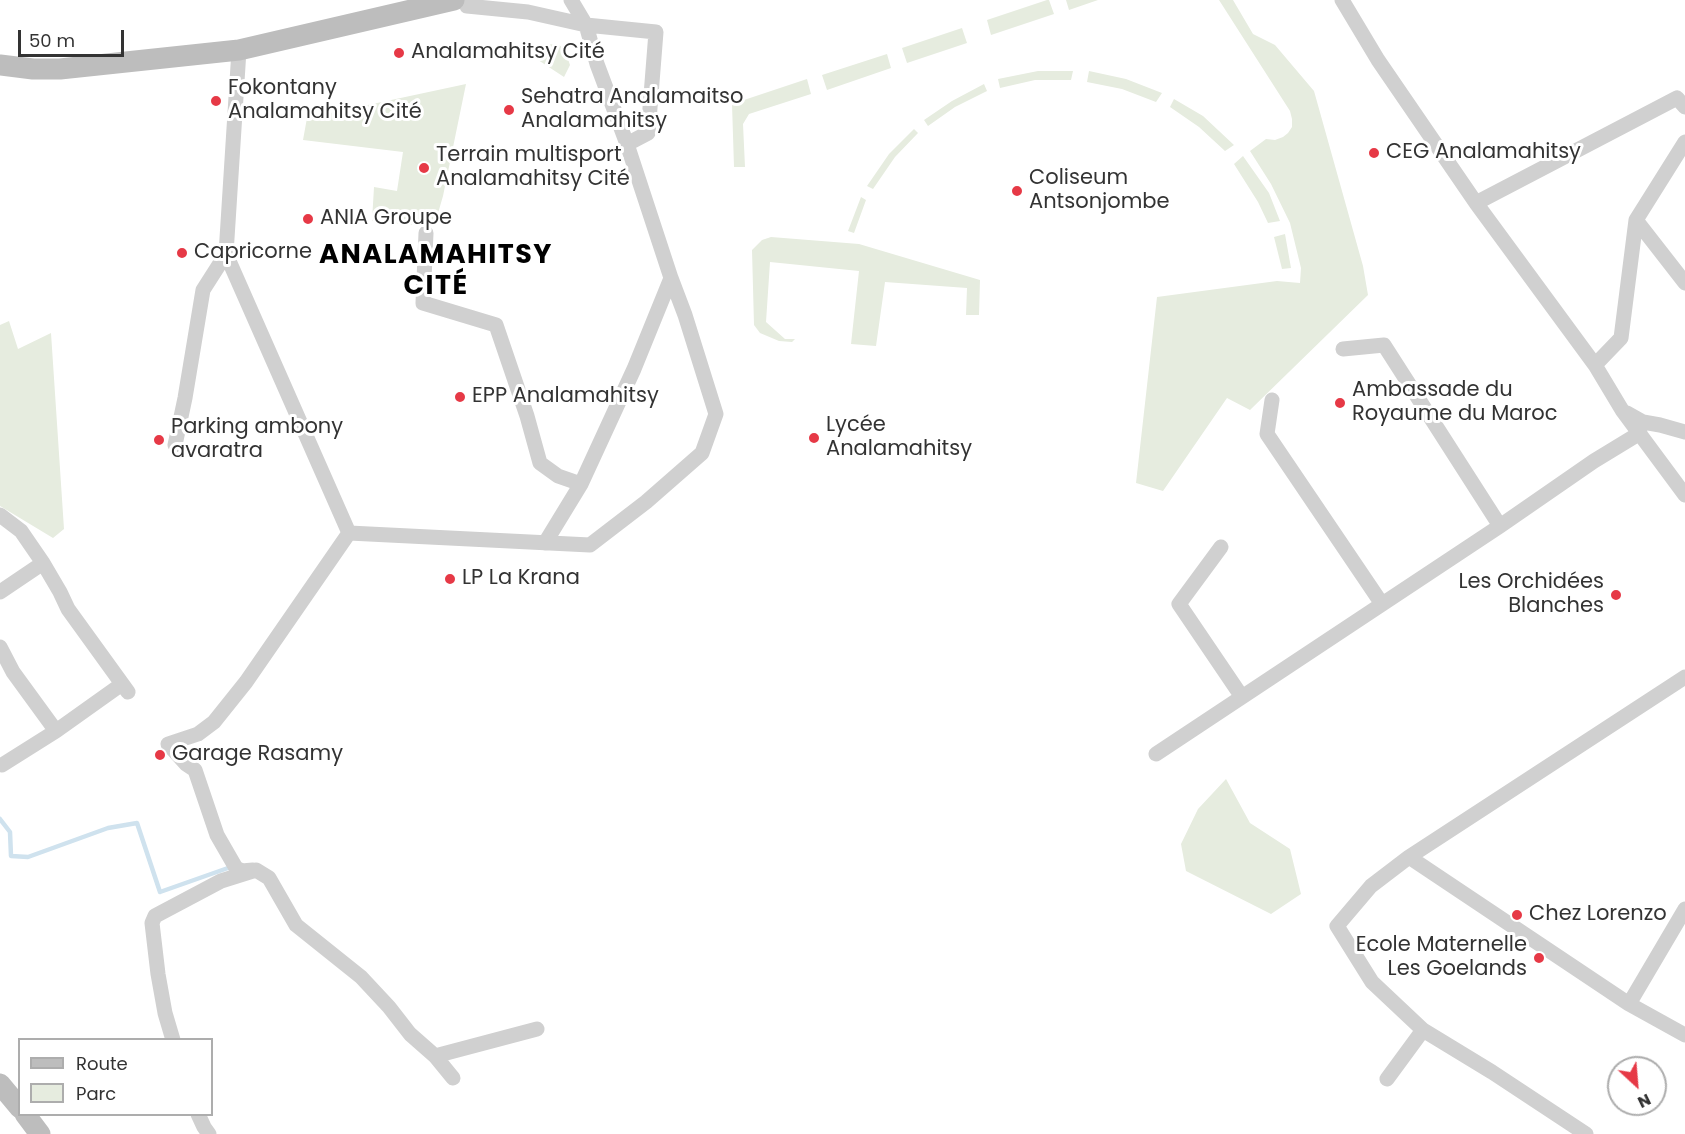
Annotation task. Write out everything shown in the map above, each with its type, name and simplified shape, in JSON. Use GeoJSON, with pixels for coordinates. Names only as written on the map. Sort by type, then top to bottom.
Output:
{"type":"FeatureCollection","features":[{"type":"Feature","properties":{"kind":"main road"},"geometry":{"type":"LineString","coordinates":[[0,64],[33,69],[60,69],[239,51],[454,0]]}},
{"type":"Feature","properties":{"kind":"main road"},"geometry":{"type":"LineString","coordinates":[[0,1084],[18,1106]]}},
{"type":"Feature","properties":{"kind":"main road"},"geometry":{"type":"LineString","coordinates":[[26,1116],[40,1134]]}},
{"type":"Feature","properties":{"kind":"street"},"geometry":{"type":"LineString","coordinates":[[466,0],[467,6],[528,12],[586,25],[656,32],[648,133],[627,144]]}},
{"type":"Feature","properties":{"kind":"street"},"geometry":{"type":"LineString","coordinates":[[349,532],[590,544],[646,502],[702,453],[716,414],[685,315],[627,144],[597,64],[586,25],[571,0]]}},
{"type":"Feature","properties":{"kind":"street"},"geometry":{"type":"LineString","coordinates":[[1342,0],[1378,60],[1476,203],[1595,365],[1622,410],[1685,495]]}},
{"type":"Feature","properties":{"kind":"street"},"geometry":{"type":"LineString","coordinates":[[239,51],[226,254],[349,532]]}},
{"type":"Feature","properties":{"kind":"street"},"geometry":{"type":"LineString","coordinates":[[1476,203],[1682,100]]}},
{"type":"Feature","properties":{"kind":"street"},"geometry":{"type":"LineString","coordinates":[[1595,365],[1621,338],[1636,220],[1685,142]]}},
{"type":"Feature","properties":{"kind":"street"},"geometry":{"type":"LineString","coordinates":[[1636,220],[1685,283]]}},
{"type":"Feature","properties":{"kind":"street"},"geometry":{"type":"LineString","coordinates":[[426,233],[423,303],[496,325],[527,416],[540,463],[558,476],[581,484]]}},
{"type":"Feature","properties":{"kind":"street"},"geometry":{"type":"LineString","coordinates":[[175,445],[203,290],[226,254]]}},
{"type":"Feature","properties":{"kind":"street"},"geometry":{"type":"LineString","coordinates":[[545,543],[581,484],[634,369],[671,278]]}},
{"type":"Feature","properties":{"kind":"street"},"geometry":{"type":"LineString","coordinates":[[1343,349],[1384,345],[1500,526]]}},
{"type":"Feature","properties":{"kind":"street"},"geometry":{"type":"LineString","coordinates":[[1272,400],[1267,434],[1382,604]]}},
{"type":"Feature","properties":{"kind":"street"},"geometry":{"type":"LineString","coordinates":[[1622,410],[1643,422],[1685,432]]}},
{"type":"Feature","properties":{"kind":"street"},"geometry":{"type":"LineString","coordinates":[[1156,753],[1500,526],[1594,461],[1640,433]]}},
{"type":"Feature","properties":{"kind":"street"},"geometry":{"type":"LineString","coordinates":[[0,516],[21,531],[43,563],[68,609],[125,688],[2,765]]}},
{"type":"Feature","properties":{"kind":"street"},"geometry":{"type":"LineString","coordinates":[[349,532],[296,612],[214,722],[198,734],[168,744],[186,764],[195,770],[217,835],[236,868],[242,871],[256,870],[269,878],[296,925],[361,977],[410,1034],[435,1056],[453,1077]]}},
{"type":"Feature","properties":{"kind":"street"},"geometry":{"type":"LineString","coordinates":[[1221,547],[1179,604],[1242,697]]}},
{"type":"Feature","properties":{"kind":"street"},"geometry":{"type":"LineString","coordinates":[[0,592],[43,563]]}},
{"type":"Feature","properties":{"kind":"street"},"geometry":{"type":"LineString","coordinates":[[0,647],[13,672],[56,730]]}},
{"type":"Feature","properties":{"kind":"street"},"geometry":{"type":"LineString","coordinates":[[1586,1134],[1423,1030],[1371,982],[1337,926],[1371,886],[1409,857],[1685,677]]}},
{"type":"Feature","properties":{"kind":"street"},"geometry":{"type":"LineString","coordinates":[[1409,857],[1629,1004],[1685,1035]]}},
{"type":"Feature","properties":{"kind":"street"},"geometry":{"type":"LineString","coordinates":[[172,1038],[158,974],[152,923],[155,916],[221,881],[256,870]]}},
{"type":"Feature","properties":{"kind":"street"},"geometry":{"type":"LineString","coordinates":[[1629,1004],[1684,910]]}},
{"type":"Feature","properties":{"kind":"street"},"geometry":{"type":"LineString","coordinates":[[435,1056],[537,1029]]}},
{"type":"Feature","properties":{"kind":"street"},"geometry":{"type":"LineString","coordinates":[[1387,1079],[1423,1030]]}},
{"type":"Feature","properties":{"kind":"street"},"geometry":{"type":"LineString","coordinates":[[199,1116],[209,1134]]}},
{"type":"Feature","properties":{"kind":"green space"},"geometry":{"type":"Polygon","coordinates":[[[1047,0],[1054,14],[991,35],[987,20],[1047,0]]]}},
{"type":"Feature","properties":{"kind":"green space"},"geometry":{"type":"Polygon","coordinates":[[[1066,0],[1098,0],[1069,10],[1066,0]]]}},
{"type":"Feature","properties":{"kind":"green space"},"geometry":{"type":"Polygon","coordinates":[[[1219,0],[1233,0],[1253,34],[1275,45],[1314,91],[1363,266],[1368,295],[1250,410],[1227,398],[1163,491],[1136,483],[1157,297],[1277,281],[1300,283],[1301,268],[1290,223],[1271,184],[1250,151],[1266,139],[1275,140],[1288,133],[1292,127],[1290,111],[1219,0]]]}},
{"type":"Feature","properties":{"kind":"green space"},"geometry":{"type":"Polygon","coordinates":[[[962,28],[967,43],[907,63],[902,48],[962,28]]]}},
{"type":"Feature","properties":{"kind":"green space"},"geometry":{"type":"Polygon","coordinates":[[[558,44],[565,50],[570,65],[564,77],[532,56],[540,45],[558,44]]]}},
{"type":"Feature","properties":{"kind":"green space"},"geometry":{"type":"Polygon","coordinates":[[[887,54],[891,68],[827,90],[822,75],[887,54]]]}},
{"type":"Feature","properties":{"kind":"green space"},"geometry":{"type":"Polygon","coordinates":[[[1038,71],[1073,71],[1071,80],[1035,80],[1000,88],[998,79],[1038,71]]]}},
{"type":"Feature","properties":{"kind":"green space"},"geometry":{"type":"Polygon","coordinates":[[[1089,71],[1126,79],[1162,93],[1156,102],[1122,89],[1087,82],[1089,71]]]}},
{"type":"Feature","properties":{"kind":"green space"},"geometry":{"type":"Polygon","coordinates":[[[807,79],[811,94],[749,114],[743,124],[745,167],[734,167],[732,104],[807,79]]]}},
{"type":"Feature","properties":{"kind":"green space","name":"Terrain multisport Analamahitsy Cité"},"geometry":{"type":"Polygon","coordinates":[[[466,84],[443,196],[434,227],[372,221],[374,187],[397,191],[403,152],[303,140],[307,118],[466,84]]]}},
{"type":"Feature","properties":{"kind":"green space"},"geometry":{"type":"Polygon","coordinates":[[[984,84],[987,91],[955,107],[928,126],[924,120],[952,101],[984,84]]]}},
{"type":"Feature","properties":{"kind":"green space"},"geometry":{"type":"Polygon","coordinates":[[[1174,99],[1203,116],[1234,145],[1225,151],[1199,127],[1170,107],[1174,99]]]}},
{"type":"Feature","properties":{"kind":"green space"},"geometry":{"type":"Polygon","coordinates":[[[914,129],[918,133],[895,157],[873,189],[867,186],[889,154],[914,129]]]}},
{"type":"Feature","properties":{"kind":"green space"},"geometry":{"type":"Polygon","coordinates":[[[1243,156],[1269,193],[1280,221],[1268,223],[1258,202],[1234,164],[1243,156]]]}},
{"type":"Feature","properties":{"kind":"green space"},"geometry":{"type":"Polygon","coordinates":[[[861,197],[866,200],[854,233],[848,231],[861,197]]]}},
{"type":"Feature","properties":{"kind":"green space"},"geometry":{"type":"Polygon","coordinates":[[[1285,234],[1291,268],[1282,269],[1274,237],[1285,234]]]}},
{"type":"Feature","properties":{"kind":"green space"},"geometry":{"type":"Polygon","coordinates":[[[771,237],[859,244],[980,280],[979,315],[966,315],[967,288],[885,282],[876,346],[851,344],[859,271],[770,262],[766,322],[785,339],[795,339],[792,342],[779,341],[760,333],[754,325],[752,250],[762,240],[771,237]]]}},
{"type":"Feature","properties":{"kind":"green space"},"geometry":{"type":"Polygon","coordinates":[[[9,321],[18,349],[51,333],[64,529],[53,538],[0,506],[0,325],[9,321]]]}},
{"type":"Feature","properties":{"kind":"green space"},"geometry":{"type":"Polygon","coordinates":[[[1226,779],[1250,823],[1290,849],[1301,894],[1271,914],[1186,871],[1181,844],[1198,809],[1226,779]]]}},
{"type":"Feature","properties":{"kind":"waterway"},"geometry":{"type":"LineString","coordinates":[[0,819],[10,832],[11,856],[28,857],[108,828],[137,823],[160,892],[228,868]]}},
{"type":"Feature","properties":{"kind":"place","name":"Analamahitsy Cité"},"geometry":{"type":"Point","coordinates":[399,53]}},
{"type":"Feature","properties":{"kind":"place","name":"Fokontany Analamahitsy Cité"},"geometry":{"type":"Point","coordinates":[216,101]}},
{"type":"Feature","properties":{"kind":"place","name":"Sehatra Analamaitso Analamahitsy"},"geometry":{"type":"Point","coordinates":[509,110]}},
{"type":"Feature","properties":{"kind":"place","name":"CEG Analamahitsy"},"geometry":{"type":"Point","coordinates":[1374,153]}},
{"type":"Feature","properties":{"kind":"place","name":"Terrain multisport Analamahitsy Cité"},"geometry":{"type":"Point","coordinates":[424,168]}},
{"type":"Feature","properties":{"kind":"place","name":"Coliseum Antsonjombe"},"geometry":{"type":"Point","coordinates":[1017,191]}},
{"type":"Feature","properties":{"kind":"place","name":"ANIA Groupe"},"geometry":{"type":"Point","coordinates":[308,219]}},
{"type":"Feature","properties":{"kind":"place","name":"Capricorne"},"geometry":{"type":"Point","coordinates":[182,253]}},
{"type":"Feature","properties":{"kind":"place","name":"EPP Analamahitsy"},"geometry":{"type":"Point","coordinates":[460,397]}},
{"type":"Feature","properties":{"kind":"place","name":"Ambassade du Royaume du Maroc"},"geometry":{"type":"Point","coordinates":[1340,403]}},
{"type":"Feature","properties":{"kind":"place","name":"Lycée Analamahitsy"},"geometry":{"type":"Point","coordinates":[814,438]}},
{"type":"Feature","properties":{"kind":"place","name":"Parking ambony avaratra"},"geometry":{"type":"Point","coordinates":[159,440]}},
{"type":"Feature","properties":{"kind":"place","name":"LP La Krana"},"geometry":{"type":"Point","coordinates":[450,579]}},
{"type":"Feature","properties":{"kind":"place","name":"Les Orchidées Blanches"},"geometry":{"type":"Point","coordinates":[1616,595]}},
{"type":"Feature","properties":{"kind":"place","name":"Garage Rasamy"},"geometry":{"type":"Point","coordinates":[160,755]}},
{"type":"Feature","properties":{"kind":"place","name":"Chez Lorenzo"},"geometry":{"type":"Point","coordinates":[1517,915]}},
{"type":"Feature","properties":{"kind":"place","name":"Ecole Maternelle Les Goelands"},"geometry":{"type":"Point","coordinates":[1539,958]}},
{"type":"Feature","properties":{"kind":"district","name":"ANALAMAHITSY CITÉ"},"geometry":{"type":"Point","coordinates":[436,272]}}]}
